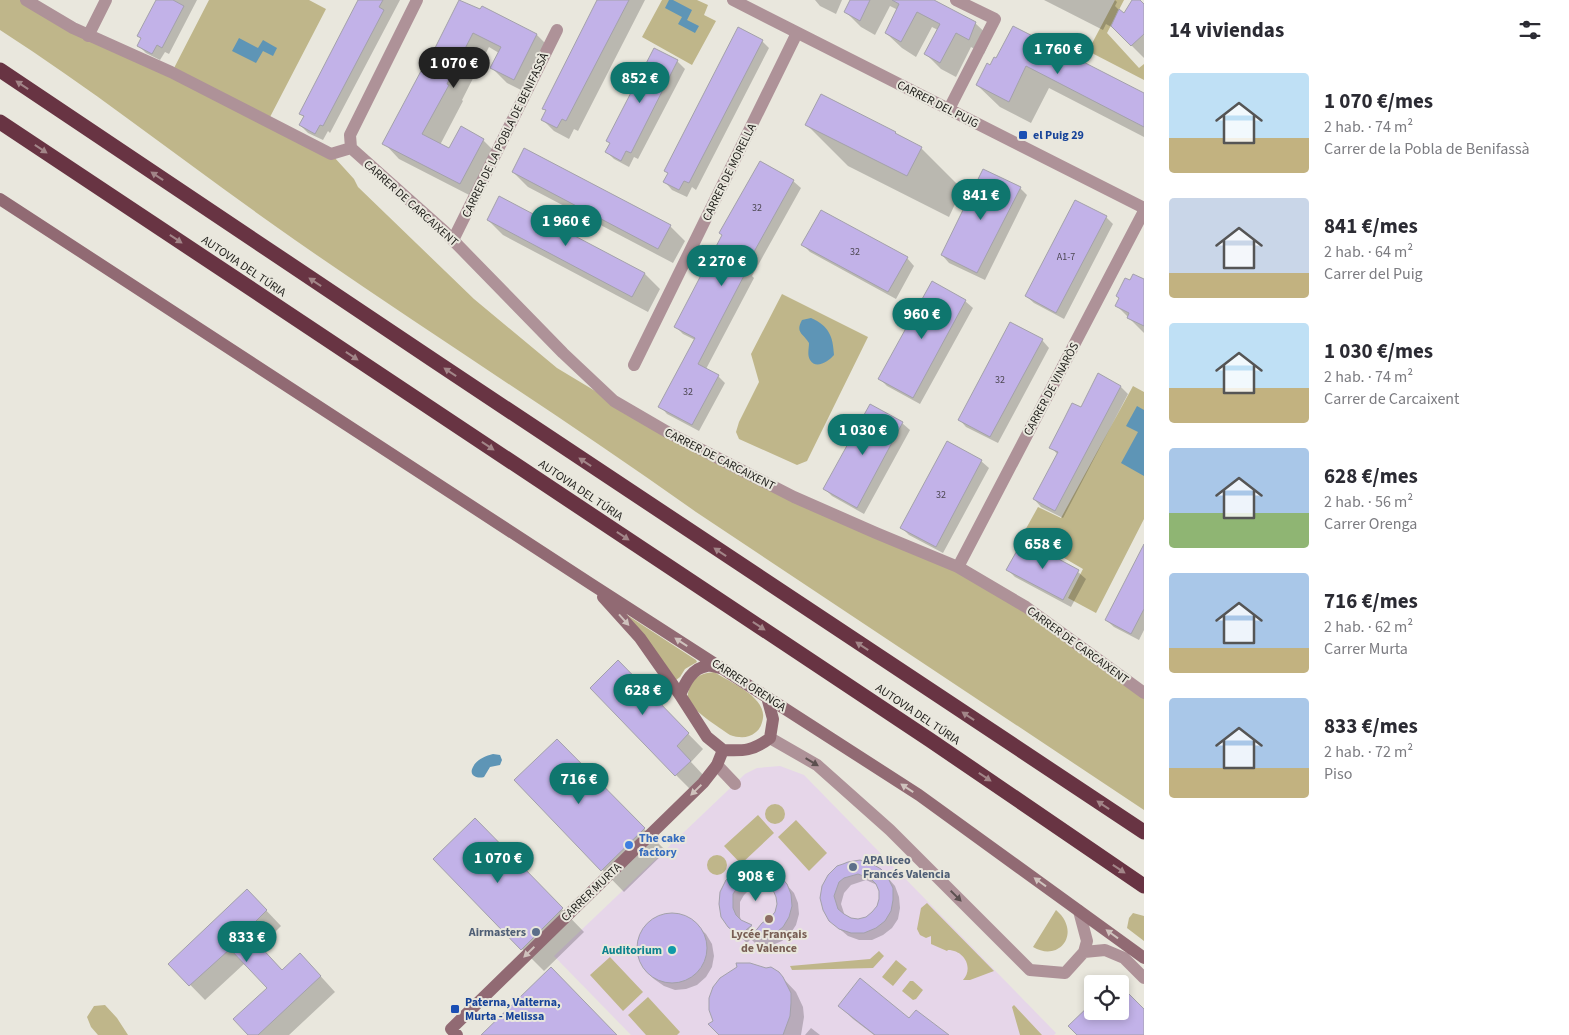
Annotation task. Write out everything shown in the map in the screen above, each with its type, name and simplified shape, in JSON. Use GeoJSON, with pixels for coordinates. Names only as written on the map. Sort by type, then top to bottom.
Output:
{"type":"FeatureCollection","features":[{"type":"Feature","properties":{"kind":"highway","name":"AUTOVIA DEL TÚRIA"},"geometry":{"type":"LineString","coordinates":[[0,70],[1144,832]]}},
{"type":"Feature","properties":{"kind":"highway","name":"AUTOVIA DEL TÚRIA"},"geometry":{"type":"LineString","coordinates":[[0,122],[930,740],[1144,886]]}},
{"type":"Feature","properties":{"kind":"street"},"geometry":{"type":"LineString","coordinates":[[26,0],[88,36],[172,72],[331,154],[351,148],[350,135],[416,0]]}},
{"type":"Feature","properties":{"kind":"street"},"geometry":{"type":"LineString","coordinates":[[88,36],[106,0]]}},
{"type":"Feature","properties":{"kind":"street","name":"CARRER DEL PUIG"},"geometry":{"type":"LineString","coordinates":[[733,0],[1144,210]]}},
{"type":"Feature","properties":{"kind":"street"},"geometry":{"type":"LineString","coordinates":[[949,109],[995,20],[956,0]]}},
{"type":"Feature","properties":{"kind":"street","name":"CARRER DE LA POBLA DE BENIFASSÀ"},"geometry":{"type":"LineString","coordinates":[[453,240],[557,30]]}},
{"type":"Feature","properties":{"kind":"street","name":"CARRER DE MORELLA"},"geometry":{"type":"LineString","coordinates":[[634,366],[797,33]]}},
{"type":"Feature","properties":{"kind":"street","name":"CARRER DE CARCAIXENT"},"geometry":{"type":"LineString","coordinates":[[351,148],[453,240],[563,353],[614,401],[669,433],[794,497],[958,567],[1026,607],[1144,693]]}},
{"type":"Feature","properties":{"kind":"street"},"geometry":{"type":"LineString","coordinates":[[0,198],[591,584],[640,638],[707,737],[723,750],[739,751],[758,747],[770,738],[773,719],[767,697]]}},
{"type":"Feature","properties":{"kind":"street","name":"CARRER DE VINARÒS"},"geometry":{"type":"LineString","coordinates":[[958,567],[1144,210]]}},
{"type":"Feature","properties":{"kind":"street","name":"CARRER ORENGA"},"geometry":{"type":"LineString","coordinates":[[591,584],[919,796],[1144,958]]}},
{"type":"Feature","properties":{"kind":"street"},"geometry":{"type":"LineString","coordinates":[[680,695],[685,682],[696,670],[707,666],[722,668]]}},
{"type":"Feature","properties":{"kind":"street"},"geometry":{"type":"LineString","coordinates":[[770,738],[817,765],[890,830],[1030,970],[1065,973],[1084,952],[1087,941],[1080,911]]}},
{"type":"Feature","properties":{"kind":"street","name":"CARRER MURTA"},"geometry":{"type":"LineString","coordinates":[[454,1032],[703,783],[717,765],[723,750]]}},
{"type":"Feature","properties":{"kind":"street"},"geometry":{"type":"LineString","coordinates":[[717,765],[734,784]]}},
{"type":"Feature","properties":{"kind":"street"},"geometry":{"type":"LineString","coordinates":[[1084,952],[1105,950],[1124,958],[1144,978]]}},
{"type":"Feature","properties":{"kind":"shaded area"},"geometry":{"type":"Polygon","coordinates":[[[0,0],[27,0],[324,146],[354,179],[358,187],[474,299],[557,368],[640,418],[776,484],[952,562],[1144,692],[1144,810],[696,512],[258,214],[112,107],[0,30],[0,0]]]}},
{"type":"Feature","properties":{"kind":"shaded area"},"geometry":{"type":"Polygon","coordinates":[[[209,0],[309,0],[326,9],[270,117],[173,70],[209,0]]]}},
{"type":"Feature","properties":{"kind":"shaded area"},"geometry":{"type":"Polygon","coordinates":[[[662,0],[697,0],[708,5],[704,15],[716,21],[692,65],[642,37],[662,0]]]}},
{"type":"Feature","properties":{"kind":"shaded area"},"geometry":{"type":"Polygon","coordinates":[[[1115,0],[1124,0],[1107,33],[1139,68],[1144,64],[1144,80],[1088,51],[1115,0]]]}},
{"type":"Feature","properties":{"kind":"shaded area"},"geometry":{"type":"Polygon","coordinates":[[[782,294],[868,337],[807,461],[797,465],[739,439],[736,432],[759,382],[751,354],[782,294]]]}},
{"type":"Feature","properties":{"kind":"shaded area"},"geometry":{"type":"Polygon","coordinates":[[[1133,386],[1144,392],[1144,519],[1096,613],[1068,598],[1083,569],[1023,534],[1038,507],[1061,518],[1133,386]]]}},
{"type":"Feature","properties":{"kind":"shaded area"},"geometry":{"type":"Polygon","coordinates":[[[624,613],[697,662],[685,669],[676,680],[624,613]]]}},
{"type":"Feature","properties":{"kind":"shaded area"},"geometry":{"type":"Polygon","coordinates":[[[714,672],[746,691],[759,703],[763,718],[760,728],[750,736],[737,737],[730,735],[695,709],[688,699],[691,684],[695,678],[714,672]]]}},
{"type":"Feature","properties":{"kind":"shaded area","name":"Lycée Français de Valence"},"geometry":{"type":"Polygon","coordinates":[[[780,766],[804,775],[1056,1033],[1054,1035],[631,1035],[554,956],[745,774],[757,768],[780,766]]]}},
{"type":"Feature","properties":{"kind":"shaded area"},"geometry":{"type":"Polygon","coordinates":[[[775,804],[782,807],[785,814],[782,821],[775,824],[768,821],[765,814],[768,807],[775,804]]]}},
{"type":"Feature","properties":{"kind":"shaded area"},"geometry":{"type":"Polygon","coordinates":[[[758,815],[774,833],[741,864],[724,846],[758,815]]]}},
{"type":"Feature","properties":{"kind":"shaded area"},"geometry":{"type":"Polygon","coordinates":[[[796,820],[827,853],[809,871],[778,837],[796,820]]]}},
{"type":"Feature","properties":{"kind":"shaded area"},"geometry":{"type":"Polygon","coordinates":[[[717,855],[724,858],[727,865],[724,872],[717,875],[710,872],[707,865],[710,858],[717,855]]]}},
{"type":"Feature","properties":{"kind":"shaded area"},"geometry":{"type":"Polygon","coordinates":[[[927,903],[994,971],[970,980],[963,980],[968,970],[963,956],[954,951],[947,951],[931,944],[931,936],[926,938],[920,935],[917,929],[921,908],[927,903]]]}},
{"type":"Feature","properties":{"kind":"shaded area"},"geometry":{"type":"Polygon","coordinates":[[[1056,910],[1064,919],[1067,927],[1067,936],[1064,943],[1052,951],[1043,951],[1033,947],[1056,910]]]}},
{"type":"Feature","properties":{"kind":"shaded area"},"geometry":{"type":"Polygon","coordinates":[[[1133,913],[1144,916],[1144,941],[1127,928],[1129,918],[1133,913]]]}},
{"type":"Feature","properties":{"kind":"shaded area"},"geometry":{"type":"Polygon","coordinates":[[[879,951],[884,956],[873,968],[792,970],[790,966],[870,959],[879,951]]]}},
{"type":"Feature","properties":{"kind":"shaded area"},"geometry":{"type":"Polygon","coordinates":[[[610,957],[643,992],[623,1011],[590,975],[610,957]]]}},
{"type":"Feature","properties":{"kind":"shaded area"},"geometry":{"type":"Polygon","coordinates":[[[896,960],[907,969],[893,986],[882,977],[896,960]]]}},
{"type":"Feature","properties":{"kind":"shaded area"},"geometry":{"type":"Polygon","coordinates":[[[910,981],[913,981],[923,990],[913,1000],[902,991],[910,981]]]}},
{"type":"Feature","properties":{"kind":"shaded area"},"geometry":{"type":"Polygon","coordinates":[[[648,997],[680,1032],[677,1035],[646,1035],[628,1015],[648,997]]]}},
{"type":"Feature","properties":{"kind":"shaded area"},"geometry":{"type":"Polygon","coordinates":[[[105,1005],[117,1018],[128,1035],[98,1035],[91,1027],[87,1017],[94,1006],[105,1005]]]}},
{"type":"Feature","properties":{"kind":"shaded area"},"geometry":{"type":"Polygon","coordinates":[[[1014,1005],[1042,1035],[1020,1035],[1012,1007],[1014,1005]]]}},
{"type":"Feature","properties":{"kind":"water"},"geometry":{"type":"Polygon","coordinates":[[[669,0],[673,0],[692,10],[687,20],[699,26],[695,33],[678,24],[682,17],[665,8],[669,0]]]}},
{"type":"Feature","properties":{"kind":"water"},"geometry":{"type":"Polygon","coordinates":[[[239,38],[258,48],[263,40],[277,48],[273,56],[263,51],[256,63],[232,51],[239,38]]]}},
{"type":"Feature","properties":{"kind":"water"},"geometry":{"type":"Polygon","coordinates":[[[811,318],[826,328],[833,342],[834,355],[826,362],[819,364],[813,363],[810,360],[808,354],[809,343],[799,328],[802,320],[811,318]]]}},
{"type":"Feature","properties":{"kind":"water"},"geometry":{"type":"Polygon","coordinates":[[[1137,406],[1144,410],[1144,476],[1121,463],[1138,432],[1126,426],[1137,406]]]}},
{"type":"Feature","properties":{"kind":"water"},"geometry":{"type":"Polygon","coordinates":[[[493,754],[500,755],[502,760],[500,765],[490,767],[484,777],[479,778],[473,775],[472,770],[476,762],[493,754]]]}},
{"type":"Feature","properties":{"kind":"building"},"geometry":{"type":"Polygon","coordinates":[[[156,0],[173,0],[184,6],[162,48],[157,45],[152,54],[137,46],[141,38],[137,36],[156,0]]]}},
{"type":"Feature","properties":{"kind":"building"},"geometry":{"type":"Polygon","coordinates":[[[358,0],[383,0],[379,7],[384,10],[323,126],[320,125],[315,134],[299,125],[304,116],[299,114],[358,0]]]}},
{"type":"Feature","properties":{"kind":"building"},"geometry":{"type":"Polygon","coordinates":[[[459,0],[480,9],[482,6],[537,34],[514,80],[490,68],[501,47],[473,33],[447,84],[449,85],[422,134],[449,148],[461,126],[484,139],[460,184],[382,144],[421,71],[423,72],[459,0]]]}},
{"type":"Feature","properties":{"kind":"building"},"geometry":{"type":"Polygon","coordinates":[[[597,0],[629,0],[566,121],[562,119],[557,128],[541,120],[546,110],[542,109],[597,0]]]}},
{"type":"Feature","properties":{"kind":"building"},"geometry":{"type":"Polygon","coordinates":[[[850,0],[870,0],[860,21],[844,12],[850,0]]]}},
{"type":"Feature","properties":{"kind":"building"},"geometry":{"type":"Polygon","coordinates":[[[892,0],[934,0],[976,22],[969,40],[956,33],[940,63],[924,54],[940,24],[917,12],[901,42],[885,33],[899,4],[892,0]]]}},
{"type":"Feature","properties":{"kind":"building"},"geometry":{"type":"Polygon","coordinates":[[[1132,0],[1140,0],[1144,4],[1144,34],[1131,46],[1111,26],[1119,9],[1124,13],[1132,0]]]}},
{"type":"Feature","properties":{"kind":"building"},"geometry":{"type":"Polygon","coordinates":[[[1013,26],[1144,93],[1144,127],[1026,66],[1009,102],[976,85],[987,63],[990,65],[994,57],[996,58],[1013,26]]]}},
{"type":"Feature","properties":{"kind":"building"},"geometry":{"type":"Polygon","coordinates":[[[738,27],[763,40],[689,183],[684,181],[679,190],[663,182],[668,173],[664,171],[738,27]]]}},
{"type":"Feature","properties":{"kind":"building"},"geometry":{"type":"Polygon","coordinates":[[[654,48],[678,60],[631,153],[626,151],[621,161],[605,152],[610,143],[606,141],[654,48]]]}},
{"type":"Feature","properties":{"kind":"building"},"geometry":{"type":"Polygon","coordinates":[[[821,94],[922,147],[907,176],[805,125],[821,94]]]}},
{"type":"Feature","properties":{"kind":"building"},"geometry":{"type":"Polygon","coordinates":[[[524,148],[671,225],[658,249],[512,172],[524,148]]]}},
{"type":"Feature","properties":{"kind":"building"},"geometry":{"type":"Polygon","coordinates":[[[760,161],[794,180],[745,268],[747,270],[698,364],[719,375],[692,425],[658,407],[695,338],[674,327],[722,235],[719,233],[760,161]]]}},
{"type":"Feature","properties":{"kind":"building"},"geometry":{"type":"Polygon","coordinates":[[[983,169],[1021,187],[977,273],[941,255],[983,169]]]}},
{"type":"Feature","properties":{"kind":"building"},"geometry":{"type":"Polygon","coordinates":[[[499,196],[645,273],[632,297],[487,220],[499,196]]]}},
{"type":"Feature","properties":{"kind":"building"},"geometry":{"type":"Polygon","coordinates":[[[1075,200],[1107,216],[1056,313],[1025,296],[1075,200]]]}},
{"type":"Feature","properties":{"kind":"building"},"geometry":{"type":"Polygon","coordinates":[[[821,210],[908,257],[888,292],[801,245],[821,210]]]}},
{"type":"Feature","properties":{"kind":"building"},"geometry":{"type":"Polygon","coordinates":[[[1133,274],[1144,279],[1144,326],[1127,318],[1129,313],[1115,306],[1119,298],[1116,296],[1125,278],[1130,280],[1133,274]]]}},
{"type":"Feature","properties":{"kind":"building"},"geometry":{"type":"Polygon","coordinates":[[[932,281],[966,300],[913,398],[878,379],[932,281]]]}},
{"type":"Feature","properties":{"kind":"building"},"geometry":{"type":"Polygon","coordinates":[[[1010,322],[1043,339],[990,437],[958,420],[1010,322]]]}},
{"type":"Feature","properties":{"kind":"building"},"geometry":{"type":"Polygon","coordinates":[[[1098,373],[1121,386],[1055,511],[1033,499],[1058,452],[1049,448],[1072,403],[1081,407],[1098,373]]]}},
{"type":"Feature","properties":{"kind":"building"},"geometry":{"type":"Polygon","coordinates":[[[870,404],[903,422],[857,508],[823,489],[870,404]]]}},
{"type":"Feature","properties":{"kind":"building"},"geometry":{"type":"Polygon","coordinates":[[[947,441],[982,460],[936,547],[900,528],[947,441]]]}},
{"type":"Feature","properties":{"kind":"building"},"geometry":{"type":"Polygon","coordinates":[[[1023,540],[1079,570],[1063,600],[1006,570],[1023,540]]]}},
{"type":"Feature","properties":{"kind":"building"},"geometry":{"type":"Polygon","coordinates":[[[1144,544],[1144,609],[1131,634],[1105,620],[1144,544]]]}},
{"type":"Feature","properties":{"kind":"building"},"geometry":{"type":"Polygon","coordinates":[[[618,660],[689,733],[677,746],[691,761],[675,776],[590,688],[618,660]]]}},
{"type":"Feature","properties":{"kind":"building"},"geometry":{"type":"Polygon","coordinates":[[[557,739],[645,828],[601,871],[514,780],[557,739]]]}},
{"type":"Feature","properties":{"kind":"building"},"geometry":{"type":"Polygon","coordinates":[[[475,818],[563,908],[521,950],[433,859],[475,818]]]}},
{"type":"Feature","properties":{"kind":"building"},"geometry":{"type":"Polygon","coordinates":[[[860,860],[881,869],[893,888],[891,911],[885,921],[876,928],[864,933],[851,933],[839,929],[829,921],[823,910],[820,898],[822,886],[828,875],[837,866],[860,860]],[[858,874],[844,878],[839,882],[834,896],[838,909],[851,918],[858,919],[866,917],[872,912],[877,906],[879,891],[871,879],[858,874]]]}},
{"type":"Feature","properties":{"kind":"building"},"geometry":{"type":"Polygon","coordinates":[[[758,867],[769,869],[779,875],[787,884],[791,894],[792,906],[789,917],[783,927],[774,934],[762,939],[749,939],[762,923],[775,912],[777,904],[773,890],[762,881],[755,879],[742,883],[737,888],[733,894],[733,908],[741,920],[752,925],[739,936],[728,927],[721,917],[720,892],[726,880],[736,872],[746,868],[758,867]]]}},
{"type":"Feature","properties":{"kind":"building"},"geometry":{"type":"Polygon","coordinates":[[[247,889],[267,910],[246,931],[282,970],[300,953],[321,976],[258,1035],[248,1035],[233,1019],[267,988],[230,949],[189,986],[168,964],[247,889]]]}},
{"type":"Feature","properties":{"kind":"building","name":"Auditorium"},"geometry":{"type":"Polygon","coordinates":[[[672,913],[685,916],[697,923],[704,935],[707,948],[704,961],[697,973],[685,980],[672,983],[659,980],[647,973],[640,961],[637,948],[640,935],[647,923],[659,916],[672,913]]]}},
{"type":"Feature","properties":{"kind":"building"},"geometry":{"type":"Polygon","coordinates":[[[736,963],[750,963],[766,968],[771,967],[783,977],[791,993],[791,1003],[790,1016],[783,1035],[719,1035],[708,1024],[713,1021],[709,1010],[709,998],[713,987],[720,978],[737,967],[736,963]]]}},
{"type":"Feature","properties":{"kind":"building"},"geometry":{"type":"Polygon","coordinates":[[[551,967],[617,1035],[481,1035],[551,967]]]}},
{"type":"Feature","properties":{"kind":"building"},"geometry":{"type":"Polygon","coordinates":[[[860,978],[909,1018],[916,1010],[949,1035],[875,1035],[838,1006],[860,978]]]}},
{"type":"Feature","properties":{"kind":"building"},"geometry":{"type":"Polygon","coordinates":[[[1129,994],[1144,1009],[1144,1035],[1077,1035],[1068,1026],[1084,1011],[1084,1020],[1129,1020],[1129,994]]]}},
{"type":"Feature","properties":{"kind":"place","name":"el Puig 29"},"geometry":{"type":"Point","coordinates":[1023,135]}},
{"type":"Feature","properties":{"kind":"place","name":"The cake factory"},"geometry":{"type":"Point","coordinates":[629,845]}},
{"type":"Feature","properties":{"kind":"place","name":"APA liceo Francés Valencia"},"geometry":{"type":"Point","coordinates":[853,867]}},
{"type":"Feature","properties":{"kind":"place","name":"Lycée Français de Valence"},"geometry":{"type":"Point","coordinates":[769,919]}},
{"type":"Feature","properties":{"kind":"place","name":"Airmasters"},"geometry":{"type":"Point","coordinates":[536,932]}},
{"type":"Feature","properties":{"kind":"place","name":"Auditorium"},"geometry":{"type":"Point","coordinates":[672,950]}},
{"type":"Feature","properties":{"kind":"place","name":"Paterna, Valterna, Murta - Melissa"},"geometry":{"type":"Point","coordinates":[455,1009]}}]}
